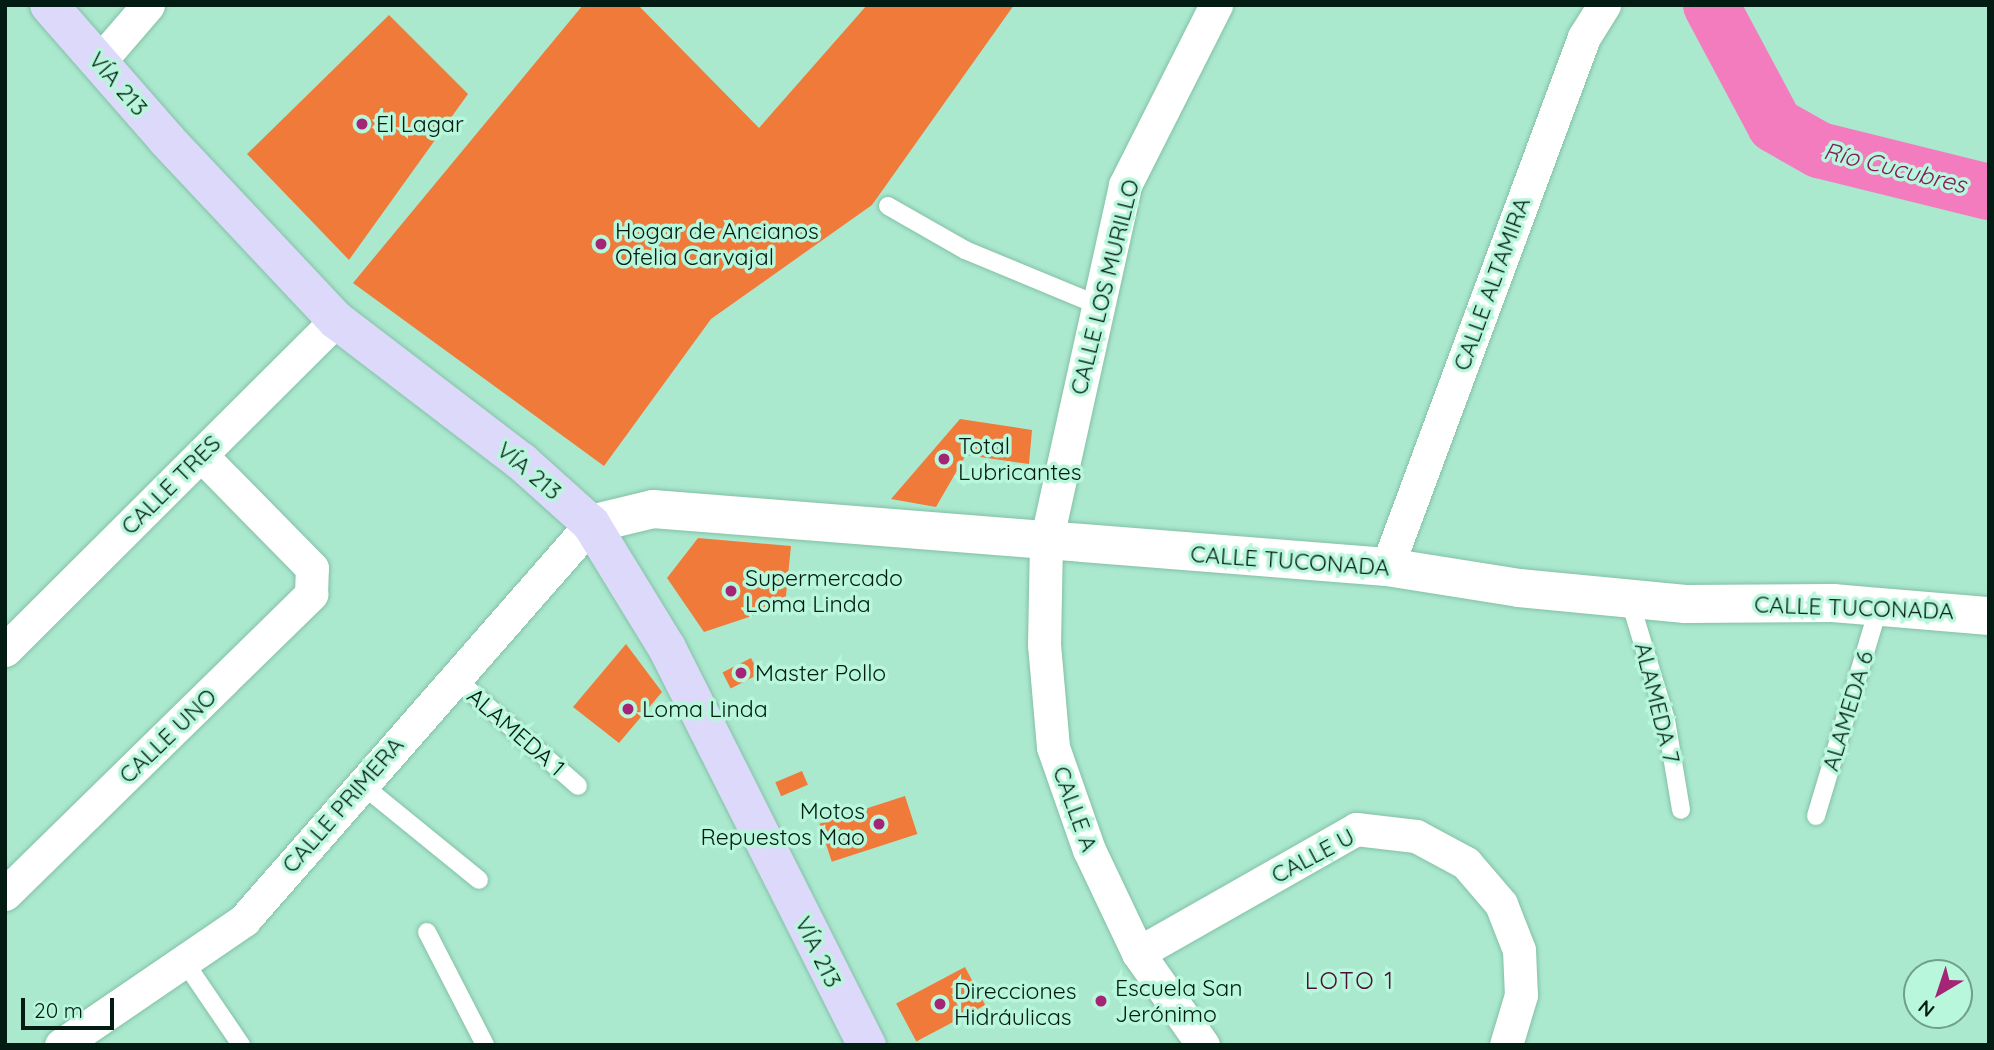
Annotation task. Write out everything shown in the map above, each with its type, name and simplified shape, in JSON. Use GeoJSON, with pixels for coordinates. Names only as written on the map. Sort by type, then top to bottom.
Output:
{"type":"FeatureCollection","features":[{"type":"Feature","properties":{"kind":"main road","name":"VÍA 213"},"geometry":{"type":"LineString","coordinates":[[49,5],[336,320],[522,462],[591,524],[667,648],[867,1045]]}},
{"type":"Feature","properties":{"kind":"street"},"geometry":{"type":"LineString","coordinates":[[99,62],[148,5]]}},
{"type":"Feature","properties":{"kind":"street","name":"CALLE LOS MURILLO"},"geometry":{"type":"LineString","coordinates":[[1046,542],[1125,185],[1216,5]]}},
{"type":"Feature","properties":{"kind":"street","name":"CALLE ALTAMIRA"},"geometry":{"type":"LineString","coordinates":[[1387,567],[1584,37],[1604,5]]}},
{"type":"Feature","properties":{"kind":"street","name":"CALLE TRES"},"geometry":{"type":"LineString","coordinates":[[5,650],[336,320]]}},
{"type":"Feature","properties":{"kind":"street","name":"CALLE UNO"},"geometry":{"type":"LineString","coordinates":[[5,894],[311,594],[312,568],[201,455]]}},
{"type":"Feature","properties":{"kind":"street","name":"CALLE TUCONADA"},"geometry":{"type":"LineString","coordinates":[[591,524],[653,509],[1387,567],[1519,588],[1685,604],[1879,606],[1989,616]]}},
{"type":"Feature","properties":{"kind":"street","name":"CALLE PRIMERA"},"geometry":{"type":"LineString","coordinates":[[78,1040],[244,920],[454,677],[591,524]]}},
{"type":"Feature","properties":{"kind":"street","name":"CALLE A"},"geometry":{"type":"LineString","coordinates":[[1046,542],[1044,645],[1053,747],[1089,850],[1138,953],[1203,1045]]}},
{"type":"Feature","properties":{"kind":"street","name":"CALLE U"},"geometry":{"type":"LineString","coordinates":[[1138,953],[1356,829],[1416,836],[1466,863],[1502,904],[1519,950],[1521,995],[1506,1045]]}},
{"type":"Feature","properties":{"kind":"lane"},"geometry":{"type":"LineString","coordinates":[[888,206],[965,250],[1098,305]]}},
{"type":"Feature","properties":{"kind":"lane","name":"ALAMEDA 7"},"geometry":{"type":"LineString","coordinates":[[1629,598],[1667,720],[1681,810]]}},
{"type":"Feature","properties":{"kind":"lane","name":"ALAMEDA 6"},"geometry":{"type":"LineString","coordinates":[[1816,816],[1879,606]]}},
{"type":"Feature","properties":{"kind":"lane","name":"ALAMEDA 1"},"geometry":{"type":"LineString","coordinates":[[454,677],[578,786]]}},
{"type":"Feature","properties":{"kind":"lane"},"geometry":{"type":"LineString","coordinates":[[361,784],[479,880]]}},
{"type":"Feature","properties":{"kind":"lane"},"geometry":{"type":"LineString","coordinates":[[427,932],[483,1044]]}},
{"type":"Feature","properties":{"kind":"lane"},"geometry":{"type":"LineString","coordinates":[[184,961],[241,1045]]}},
{"type":"Feature","properties":{"kind":"building","name":"Hogar de Ancianos Ofelia Carvajal"},"geometry":{"type":"Polygon","coordinates":[[[583,5],[638,5],[759,128],[867,5],[1014,5],[872,205],[711,319],[604,466],[353,283],[583,5]]]}},
{"type":"Feature","properties":{"kind":"building","name":"El Lagar"},"geometry":{"type":"Polygon","coordinates":[[[389,15],[468,94],[349,260],[247,154],[389,15]]]}},
{"type":"Feature","properties":{"kind":"building","name":"Total Lubricantes"},"geometry":{"type":"Polygon","coordinates":[[[960,419],[1032,430],[1029,464],[966,455],[936,507],[891,499],[960,419]]]}},
{"type":"Feature","properties":{"kind":"building","name":"Supermercado Loma Linda"},"geometry":{"type":"Polygon","coordinates":[[[698,538],[791,546],[785,605],[704,632],[667,578],[698,538]]]}},
{"type":"Feature","properties":{"kind":"building"},"geometry":{"type":"Polygon","coordinates":[[[626,644],[662,692],[619,743],[573,707],[626,644]]]}},
{"type":"Feature","properties":{"kind":"building","name":"Master Pollo"},"geometry":{"type":"Polygon","coordinates":[[[751,658],[759,674],[731,689],[722,673],[751,658]]]}},
{"type":"Feature","properties":{"kind":"building"},"geometry":{"type":"Polygon","coordinates":[[[802,771],[808,785],[781,796],[775,782],[802,771]]]}},
{"type":"Feature","properties":{"kind":"building","name":"Motos Repuestos Mao"},"geometry":{"type":"Polygon","coordinates":[[[905,796],[917,834],[832,862],[819,824],[905,796]]]}},
{"type":"Feature","properties":{"kind":"building","name":"Direcciones Hidráulicas"},"geometry":{"type":"Polygon","coordinates":[[[965,967],[985,1005],[916,1042],[896,1004],[965,967]]]}},
{"type":"Feature","properties":{"kind":"waterway","name":"Río Cucubres"},"geometry":{"type":"LineString","coordinates":[[1711,5],[1775,125],[1819,150],[1989,192]]}},
{"type":"Feature","properties":{"kind":"place","name":"El Lagar"},"geometry":{"type":"Point","coordinates":[362,124]}},
{"type":"Feature","properties":{"kind":"place","name":"Hogar de Ancianos Ofelia Carvajal"},"geometry":{"type":"Point","coordinates":[601,244]}},
{"type":"Feature","properties":{"kind":"place","name":"Total Lubricantes"},"geometry":{"type":"Point","coordinates":[944,459]}},
{"type":"Feature","properties":{"kind":"place","name":"Supermercado Loma Linda"},"geometry":{"type":"Point","coordinates":[731,591]}},
{"type":"Feature","properties":{"kind":"place","name":"Master Pollo"},"geometry":{"type":"Point","coordinates":[741,673]}},
{"type":"Feature","properties":{"kind":"place","name":"Loma Linda"},"geometry":{"type":"Point","coordinates":[628,709]}},
{"type":"Feature","properties":{"kind":"place","name":"Motos Repuestos Mao"},"geometry":{"type":"Point","coordinates":[879,824]}},
{"type":"Feature","properties":{"kind":"place","name":"Escuela San Jerónimo"},"geometry":{"type":"Point","coordinates":[1101,1001]}},
{"type":"Feature","properties":{"kind":"place","name":"Direcciones Hidráulicas"},"geometry":{"type":"Point","coordinates":[940,1004]}},
{"type":"Feature","properties":{"kind":"district","name":"LOTO 1"},"geometry":{"type":"Point","coordinates":[1350,981]}}]}
